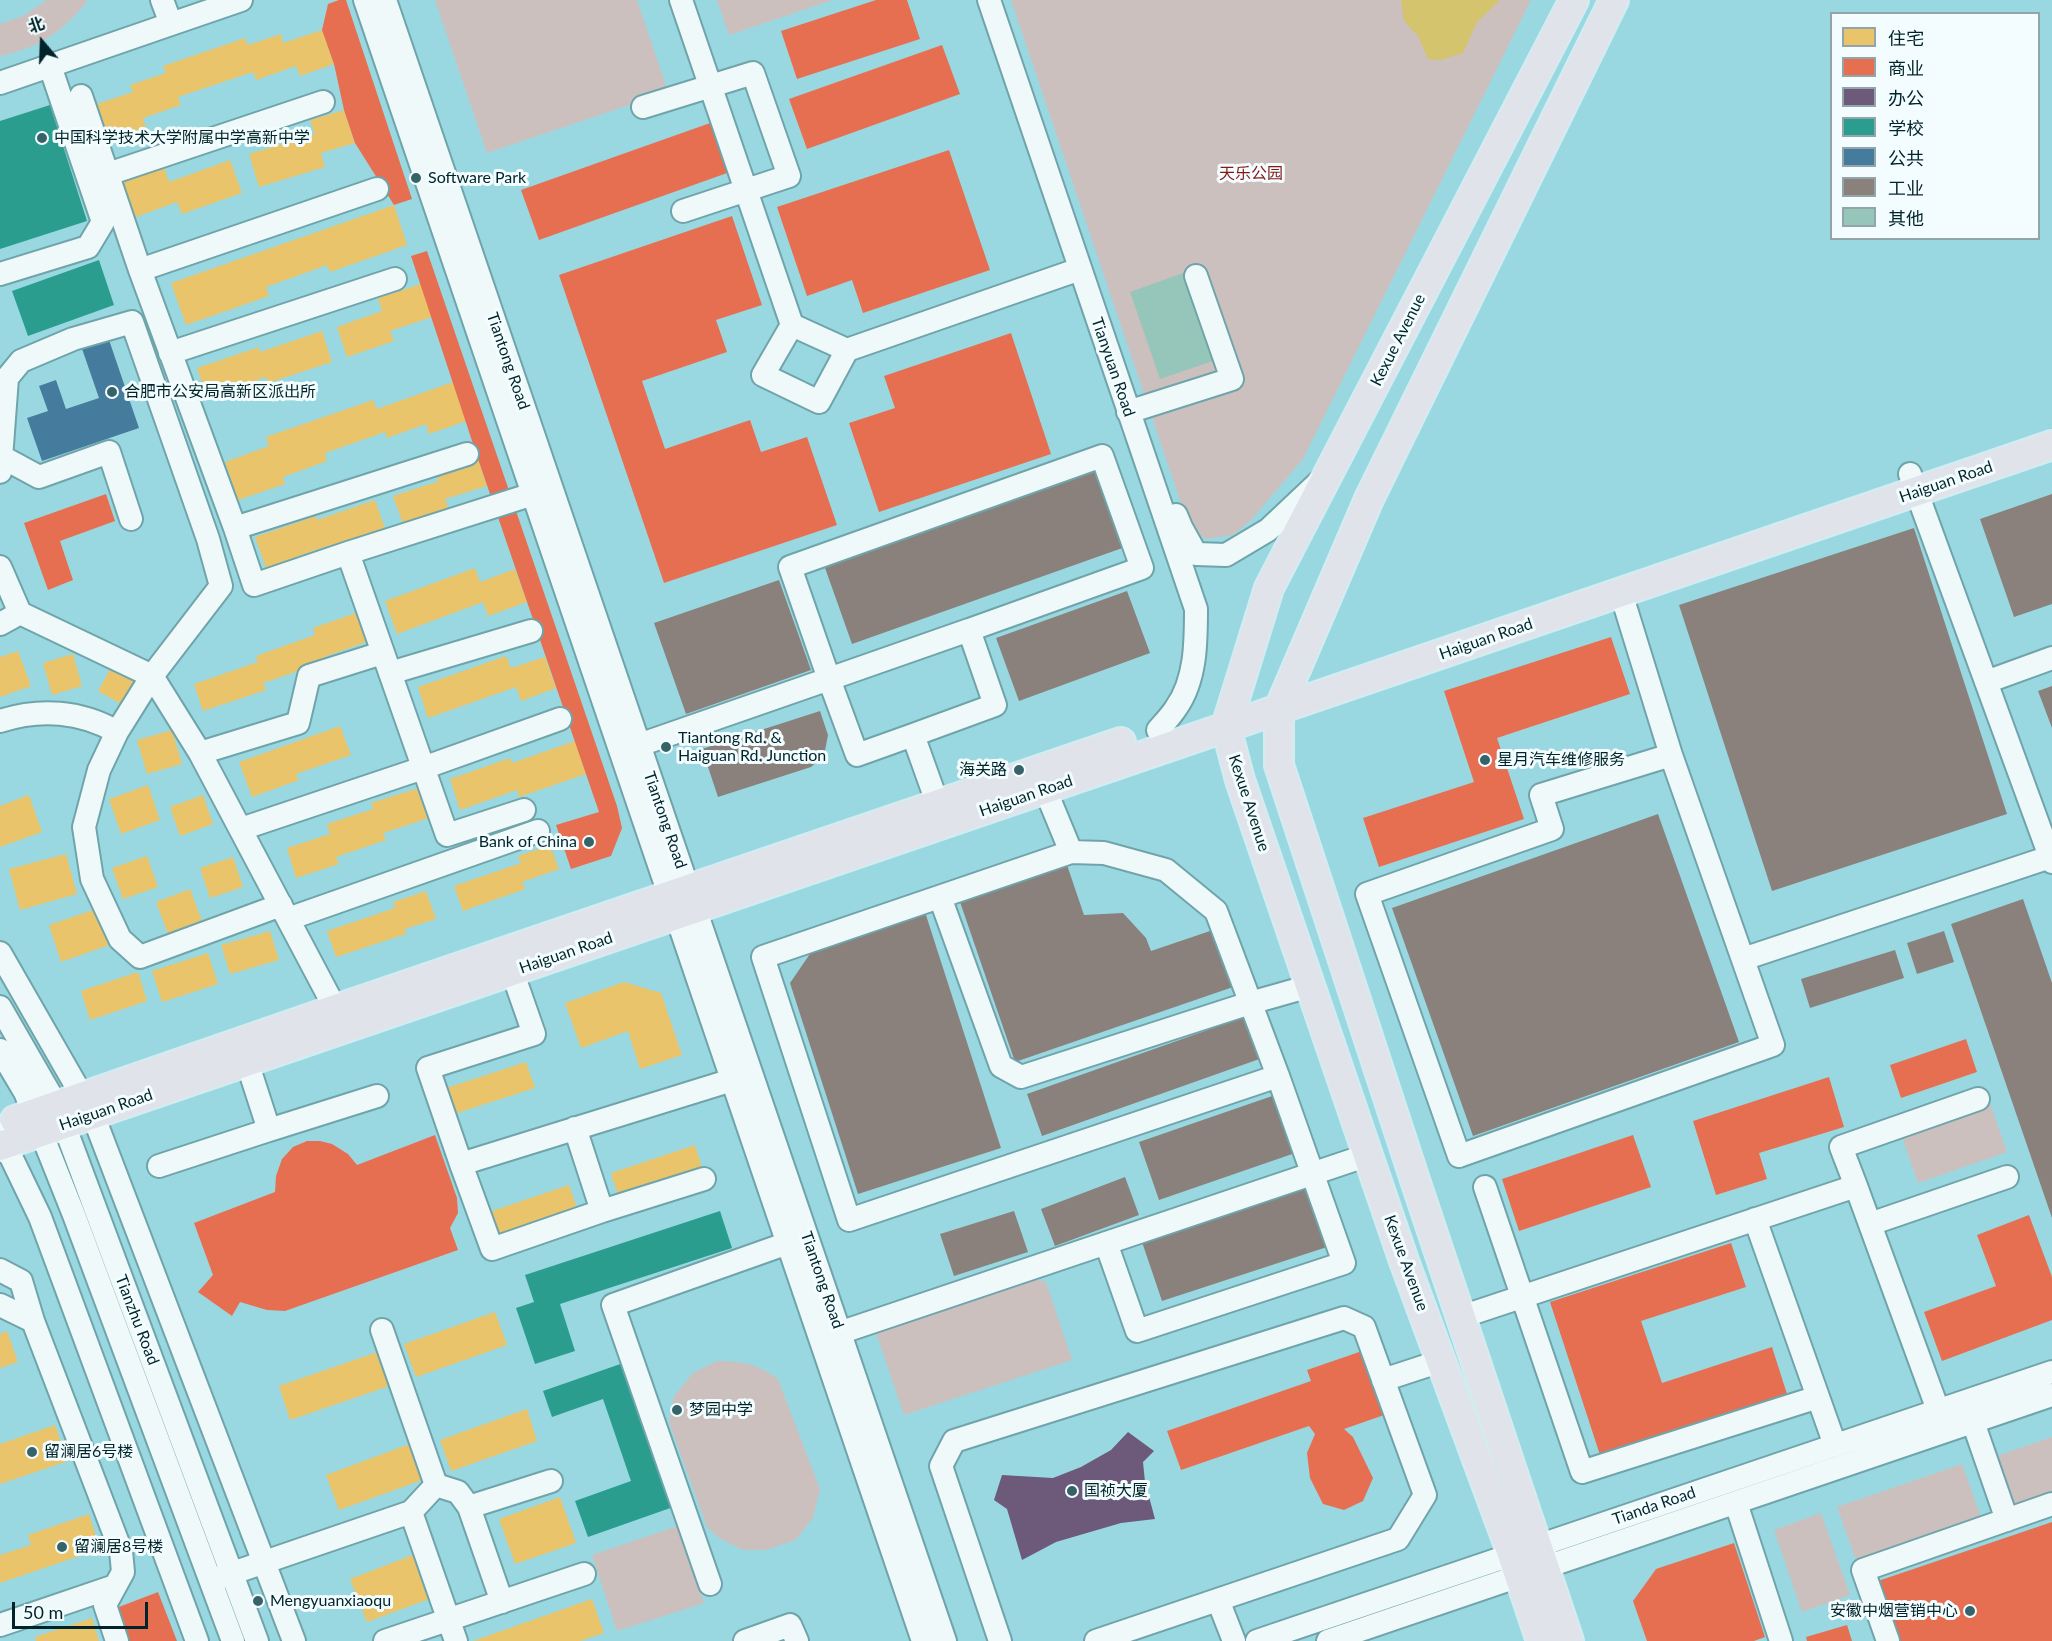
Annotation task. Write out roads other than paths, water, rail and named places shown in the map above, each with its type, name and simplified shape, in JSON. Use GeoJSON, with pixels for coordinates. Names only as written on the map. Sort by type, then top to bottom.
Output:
{"type":"FeatureCollection","features":[{"type":"Feature","properties":{"kind":"main road","name":"Kexue Avenue"},"geometry":{"type":"LineString","coordinates":[[1569,1641],[1528,1561],[1441,1361],[1240,780],[1230,716],[1269,588],[1574,0]]}},
{"type":"Feature","properties":{"kind":"main road","name":"Kexue Avenue"},"geometry":{"type":"LineString","coordinates":[[1541,1641],[1528,1561],[1461,1317],[1279,765],[1285,697],[1369,499],[1614,0]]}},
{"type":"Feature","properties":{"kind":"main road","name":"Haiguan Road"},"geometry":{"type":"LineString","coordinates":[[1285,697],[1621,593],[1913,483],[2052,426]]}},
{"type":"Feature","properties":{"kind":"main road","name":"Haiguan Road"},"geometry":{"type":"LineString","coordinates":[[1,1138],[89,1105],[683,902],[1045,789],[1230,716],[1913,483],[2052,446]]}},
{"type":"Feature","properties":{"kind":"main road","name":"Haiguan Road"},"geometry":{"type":"LineString","coordinates":[[89,1105],[247,1062],[341,1019],[512,971],[683,902],[938,804],[1158,730],[1230,716]]}},
{"type":"Feature","properties":{"kind":"street"},"geometry":{"type":"LineString","coordinates":[[162,0],[171,24]]}},
{"type":"Feature","properties":{"kind":"street"},"geometry":{"type":"LineString","coordinates":[[0,83],[241,0]]}},
{"type":"Feature","properties":{"kind":"street","name":"Tiantong Road"},"geometry":{"type":"LineString","coordinates":[[364,0],[533,494],[683,902],[830,1336],[923,1641]]}},
{"type":"Feature","properties":{"kind":"street","name":"Tiantong Road"},"geometry":{"type":"LineString","coordinates":[[385,0],[639,745],[732,1080],[788,1243],[830,1336],[945,1641]]}},
{"type":"Feature","properties":{"kind":"street"},"geometry":{"type":"LineString","coordinates":[[681,0],[792,325],[847,350]]}},
{"type":"Feature","properties":{"kind":"street","name":"Tianyuan Road"},"geometry":{"type":"LineString","coordinates":[[988,0],[1080,269],[1181,527],[1196,554],[1226,555],[1268,530],[1330,472]]}},
{"type":"Feature","properties":{"kind":"street","name":"Tianyuan Road"},"geometry":{"type":"LineString","coordinates":[[1002,0],[1135,411],[1196,609],[1196,651],[1186,689],[1177,708],[1158,730]]}},
{"type":"Feature","properties":{"kind":"street"},"geometry":{"type":"LineString","coordinates":[[0,274],[88,247],[104,222],[50,66]]}},
{"type":"Feature","properties":{"kind":"street"},"geometry":{"type":"LineString","coordinates":[[643,107],[753,73],[789,176],[683,211]]}},
{"type":"Feature","properties":{"kind":"street"},"geometry":{"type":"LineString","coordinates":[[81,96],[140,270],[254,585],[533,494]]}},
{"type":"Feature","properties":{"kind":"street"},"geometry":{"type":"LineString","coordinates":[[108,174],[323,102]]}},
{"type":"Feature","properties":{"kind":"street"},"geometry":{"type":"LineString","coordinates":[[140,270],[377,189]]}},
{"type":"Feature","properties":{"kind":"street"},"geometry":{"type":"LineString","coordinates":[[792,325],[763,375],[819,402],[847,350],[1080,269]]}},
{"type":"Feature","properties":{"kind":"street"},"geometry":{"type":"LineString","coordinates":[[1135,411],[1232,380],[1196,276]]}},
{"type":"Feature","properties":{"kind":"street"},"geometry":{"type":"LineString","coordinates":[[170,353],[395,279]]}},
{"type":"Feature","properties":{"kind":"street"},"geometry":{"type":"LineString","coordinates":[[131,519],[110,452],[39,477],[1,462],[7,378],[21,361],[73,339],[132,322],[208,539],[221,586],[152,676],[117,732],[99,770],[84,827],[92,879],[120,939],[140,957],[538,831]]}},
{"type":"Feature","properties":{"kind":"street"},"geometry":{"type":"LineString","coordinates":[[235,528],[467,454]]}},
{"type":"Feature","properties":{"kind":"street"},"geometry":{"type":"LineString","coordinates":[[639,745],[830,679],[1142,568],[1102,456],[790,567],[830,679],[857,755],[995,705],[969,630]]}},
{"type":"Feature","properties":{"kind":"street"},"geometry":{"type":"LineString","coordinates":[[1743,959],[2051,859],[1913,483]]}},
{"type":"Feature","properties":{"kind":"street"},"geometry":{"type":"LineString","coordinates":[[348,553],[447,836],[524,810]]}},
{"type":"Feature","properties":{"kind":"street"},"geometry":{"type":"LineString","coordinates":[[0,567],[20,613],[152,676],[200,753],[341,1019]]}},
{"type":"Feature","properties":{"kind":"street"},"geometry":{"type":"LineString","coordinates":[[1621,593],[1671,755],[1773,1045],[1459,1156],[1367,894],[1552,829],[1541,795],[1671,755]]}},
{"type":"Feature","properties":{"kind":"street"},"geometry":{"type":"LineString","coordinates":[[0,624],[20,613]]}},
{"type":"Feature","properties":{"kind":"street"},"geometry":{"type":"LineString","coordinates":[[200,753],[298,723],[309,676],[386,663],[531,631]]}},
{"type":"Feature","properties":{"kind":"street"},"geometry":{"type":"LineString","coordinates":[[1986,682],[2052,658]]}},
{"type":"Feature","properties":{"kind":"street"},"geometry":{"type":"LineString","coordinates":[[0,721],[21,714],[62,713],[98,721],[117,732]]}},
{"type":"Feature","properties":{"kind":"street"},"geometry":{"type":"LineString","coordinates":[[241,829],[423,768],[560,718]]}},
{"type":"Feature","properties":{"kind":"street"},"geometry":{"type":"LineString","coordinates":[[913,735],[938,804]]}},
{"type":"Feature","properties":{"kind":"street"},"geometry":{"type":"LineString","coordinates":[[1045,789],[1071,852]]}},
{"type":"Feature","properties":{"kind":"street"},"geometry":{"type":"LineString","coordinates":[[1106,1243],[1137,1331],[1344,1263],[1278,1076],[1216,911],[1166,870],[1104,853],[1071,852],[763,957],[849,1220],[1278,1076]]}},
{"type":"Feature","properties":{"kind":"street"},"geometry":{"type":"LineString","coordinates":[[940,897],[1001,1066],[1021,1077],[1250,1003],[1310,986]]}},
{"type":"Feature","properties":{"kind":"street"},"geometry":{"type":"LineString","coordinates":[[0,953],[89,1105],[294,1641]]}},
{"type":"Feature","properties":{"kind":"street"},"geometry":{"type":"LineString","coordinates":[[512,971],[534,1034],[428,1068],[492,1249],[704,1179]]}},
{"type":"Feature","properties":{"kind":"street","name":"Tianzhu Road"},"geometry":{"type":"LineString","coordinates":[[0,1007],[49,1119],[232,1573],[257,1641]]}},
{"type":"Feature","properties":{"kind":"street","name":"Tianzhu Road"},"geometry":{"type":"LineString","coordinates":[[0,1050],[25,1092],[49,1119],[74,1215],[233,1641]]}},
{"type":"Feature","properties":{"kind":"street"},"geometry":{"type":"LineString","coordinates":[[247,1062],[269,1130]]}},
{"type":"Feature","properties":{"kind":"street"},"geometry":{"type":"LineString","coordinates":[[461,1164],[732,1080]]}},
{"type":"Feature","properties":{"kind":"street"},"geometry":{"type":"LineString","coordinates":[[159,1166],[377,1096]]}},
{"type":"Feature","properties":{"kind":"street"},"geometry":{"type":"LineString","coordinates":[[1938,1410],[1841,1147],[1978,1100]]}},
{"type":"Feature","properties":{"kind":"street"},"geometry":{"type":"LineString","coordinates":[[575,1128],[602,1211]]}},
{"type":"Feature","properties":{"kind":"street"},"geometry":{"type":"LineString","coordinates":[[1,1138],[40,1217],[197,1641]]}},
{"type":"Feature","properties":{"kind":"street"},"geometry":{"type":"LineString","coordinates":[[830,1336],[1368,1155]]}},
{"type":"Feature","properties":{"kind":"street"},"geometry":{"type":"LineString","coordinates":[[1870,1224],[2007,1177]]}},
{"type":"Feature","properties":{"kind":"street"},"geometry":{"type":"LineString","coordinates":[[1461,1317],[1856,1186]]}},
{"type":"Feature","properties":{"kind":"street"},"geometry":{"type":"LineString","coordinates":[[1485,1187],[1582,1472],[1818,1397]]}},
{"type":"Feature","properties":{"kind":"street"},"geometry":{"type":"LineString","coordinates":[[1755,1219],[1835,1445]]}},
{"type":"Feature","properties":{"kind":"street"},"geometry":{"type":"LineString","coordinates":[[710,1584],[613,1305],[788,1243]]}},
{"type":"Feature","properties":{"kind":"street"},"geometry":{"type":"LineString","coordinates":[[0,1270],[21,1281],[33,1321],[121,1551],[123,1572],[105,1605],[117,1641]]}},
{"type":"Feature","properties":{"kind":"street"},"geometry":{"type":"LineString","coordinates":[[0,1305],[33,1321]]}},
{"type":"Feature","properties":{"kind":"street"},"geometry":{"type":"LineString","coordinates":[[1000,1641],[941,1466],[954,1441],[1344,1318],[1364,1327],[1425,1495],[1398,1539],[1096,1641]]}},
{"type":"Feature","properties":{"kind":"street"},"geometry":{"type":"LineString","coordinates":[[382,1330],[436,1485]]}},
{"type":"Feature","properties":{"kind":"street"},"geometry":{"type":"LineString","coordinates":[[1383,1380],[1441,1361]]}},
{"type":"Feature","properties":{"kind":"street","name":"Tianda Road"},"geometry":{"type":"LineString","coordinates":[[1328,1641],[1528,1561],[1835,1445],[2052,1372]]}},
{"type":"Feature","properties":{"kind":"street","name":"Tianda Road"},"geometry":{"type":"LineString","coordinates":[[1257,1641],[1528,1561],[1736,1503],[2052,1395]]}},
{"type":"Feature","properties":{"kind":"street"},"geometry":{"type":"LineString","coordinates":[[1973,1422],[2007,1520]]}},
{"type":"Feature","properties":{"kind":"street"},"geometry":{"type":"LineString","coordinates":[[469,1507],[551,1481]]}},
{"type":"Feature","properties":{"kind":"street"},"geometry":{"type":"LineString","coordinates":[[211,1581],[411,1512],[436,1485]]}},
{"type":"Feature","properties":{"kind":"street"},"geometry":{"type":"LineString","coordinates":[[436,1485],[458,1492],[469,1507],[501,1602]]}},
{"type":"Feature","properties":{"kind":"street"},"geometry":{"type":"LineString","coordinates":[[1736,1503],[1781,1641]]}},
{"type":"Feature","properties":{"kind":"street"},"geometry":{"type":"LineString","coordinates":[[1888,1641],[1863,1570],[2052,1504]]}},
{"type":"Feature","properties":{"kind":"street"},"geometry":{"type":"LineString","coordinates":[[411,1512],[456,1641]]}},
{"type":"Feature","properties":{"kind":"street"},"geometry":{"type":"LineString","coordinates":[[385,1641],[584,1574]]}},
{"type":"Feature","properties":{"kind":"street"},"geometry":{"type":"LineString","coordinates":[[0,1625],[115,1586]]}},
{"type":"Feature","properties":{"kind":"street"},"geometry":{"type":"LineString","coordinates":[[1218,1600],[1234,1641]]}},
{"type":"Feature","properties":{"kind":"street"},"geometry":{"type":"LineString","coordinates":[[745,1641],[790,1624],[796,1641]]}},
{"type":"Feature","properties":{"kind":"place","name":"中国科学技术大学附属中学高新中学"},"geometry":{"type":"Point","coordinates":[42,138]}},
{"type":"Feature","properties":{"kind":"place","name":"Software Park"},"geometry":{"type":"Point","coordinates":[416,178]}},
{"type":"Feature","properties":{"kind":"place","name":"合肥市公安局高新区派出所"},"geometry":{"type":"Point","coordinates":[112,392]}},
{"type":"Feature","properties":{"kind":"place","name":"Tiantong Rd. & Haiguan Rd. Junction"},"geometry":{"type":"Point","coordinates":[666,747]}},
{"type":"Feature","properties":{"kind":"place","name":"星月汽车维修服务"},"geometry":{"type":"Point","coordinates":[1485,760]}},
{"type":"Feature","properties":{"kind":"place","name":"海关路"},"geometry":{"type":"Point","coordinates":[1019,770]}},
{"type":"Feature","properties":{"kind":"place","name":"Bank of China"},"geometry":{"type":"Point","coordinates":[589,842]}},
{"type":"Feature","properties":{"kind":"place","name":"梦园中学"},"geometry":{"type":"Point","coordinates":[677,1410]}},
{"type":"Feature","properties":{"kind":"place","name":"留澜居6号楼"},"geometry":{"type":"Point","coordinates":[32,1452]}},
{"type":"Feature","properties":{"kind":"place","name":"国祯大厦"},"geometry":{"type":"Point","coordinates":[1072,1491]}},
{"type":"Feature","properties":{"kind":"place","name":"留澜居8号楼"},"geometry":{"type":"Point","coordinates":[62,1547]}},
{"type":"Feature","properties":{"kind":"place","name":"Mengyuanxiaoqu"},"geometry":{"type":"Point","coordinates":[258,1601]}},
{"type":"Feature","properties":{"kind":"place","name":"安徽中烟营销中心"},"geometry":{"type":"Point","coordinates":[1970,1611]}},
{"type":"Feature","properties":{"kind":"park label","name":"天乐公园"},"geometry":{"type":"Point","coordinates":[1251,174]}}]}
